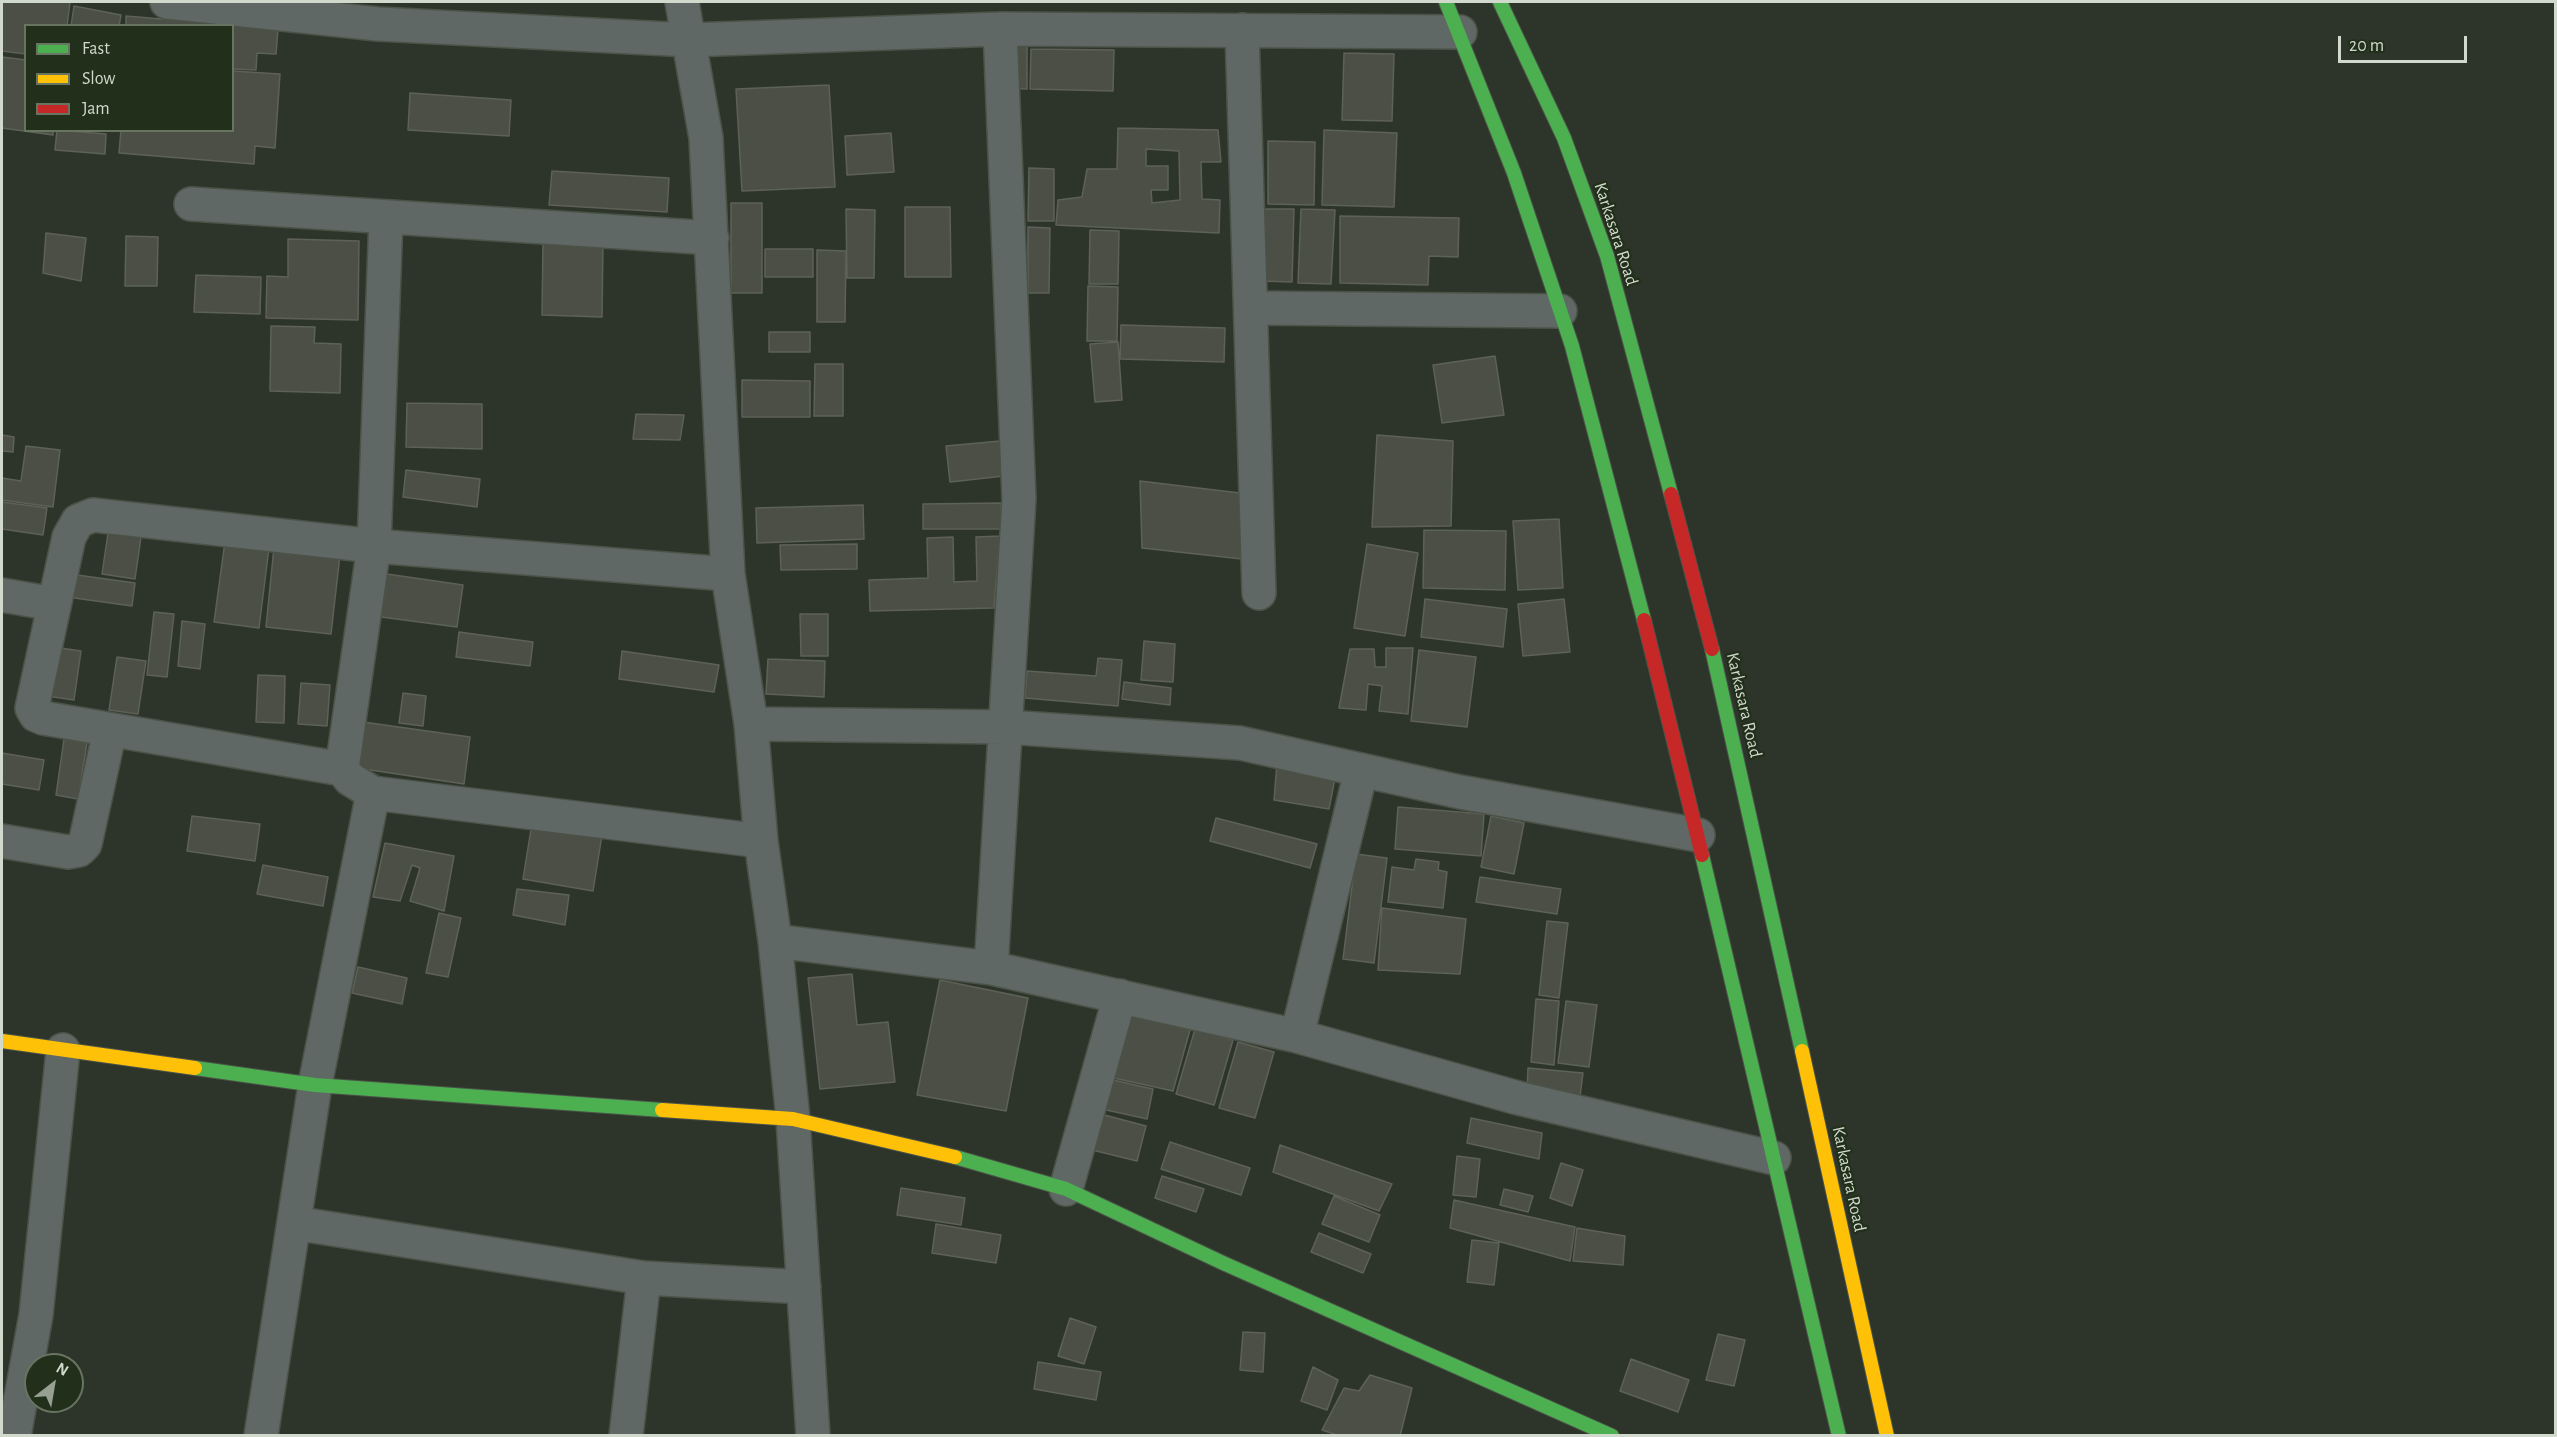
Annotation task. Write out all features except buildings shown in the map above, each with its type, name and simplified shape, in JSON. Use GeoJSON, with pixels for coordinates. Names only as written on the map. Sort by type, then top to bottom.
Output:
{"type":"FeatureCollection","features":[{"type":"Feature","properties":{"kind":"main road"},"geometry":{"type":"LineString","coordinates":[[1446,2],[1460,32],[1514,174],[1560,311],[1596,439],[1698,835],[1839,1436]]}},
{"type":"Feature","properties":{"kind":"main road","name":"Karkasara Road"},"geometry":{"type":"LineString","coordinates":[[1500,2],[1572,159],[1607,256],[1643,387],[1722,687],[1887,1436]]}},
{"type":"Feature","properties":{"kind":"main road"},"geometry":{"type":"LineString","coordinates":[[2,1041],[315,1085],[793,1119],[950,1155],[1066,1189],[1223,1263],[1612,1436]]}},
{"type":"Feature","properties":{"kind":"street"},"geometry":{"type":"LineString","coordinates":[[167,2],[378,24],[689,40],[1000,29],[1460,32]]}},
{"type":"Feature","properties":{"kind":"street"},"geometry":{"type":"LineString","coordinates":[[682,2],[706,138],[728,574],[751,724],[761,841],[775,941],[793,1119],[813,1436]]}},
{"type":"Feature","properties":{"kind":"street"},"geometry":{"type":"LineString","coordinates":[[991,968],[1019,499],[1000,29]]}},
{"type":"Feature","properties":{"kind":"street"},"geometry":{"type":"LineString","coordinates":[[1242,30],[1259,593]]}},
{"type":"Feature","properties":{"kind":"street"},"geometry":{"type":"LineString","coordinates":[[191,204],[712,238]]}},
{"type":"Feature","properties":{"kind":"street"},"geometry":{"type":"LineString","coordinates":[[342,769],[374,546],[386,217]]}},
{"type":"Feature","properties":{"kind":"street"},"geometry":{"type":"LineString","coordinates":[[1251,308],[1560,311]]}},
{"type":"Feature","properties":{"kind":"street"},"geometry":{"type":"LineString","coordinates":[[728,574],[374,546],[93,515],[78,521],[69,537],[32,708],[36,715],[43,718],[342,769],[350,778],[373,793],[761,841]]}},
{"type":"Feature","properties":{"kind":"street"},"geometry":{"type":"LineString","coordinates":[[2,595],[54,604]]}},
{"type":"Feature","properties":{"kind":"street"},"geometry":{"type":"LineString","coordinates":[[751,724],[1006,727],[1240,743],[1460,792],[1698,835]]}},
{"type":"Feature","properties":{"kind":"street"},"geometry":{"type":"LineString","coordinates":[[2,841],[68,852],[79,850],[85,844],[110,730]]}},
{"type":"Feature","properties":{"kind":"street"},"geometry":{"type":"LineString","coordinates":[[1297,1036],[1361,771]]}},
{"type":"Feature","properties":{"kind":"street"},"geometry":{"type":"LineString","coordinates":[[261,1436],[315,1085],[373,793]]}},
{"type":"Feature","properties":{"kind":"street"},"geometry":{"type":"LineString","coordinates":[[775,941],[991,968],[1120,996],[1297,1036],[1518,1098],[1774,1158]]}},
{"type":"Feature","properties":{"kind":"street"},"geometry":{"type":"LineString","coordinates":[[1066,1189],[1120,996]]}},
{"type":"Feature","properties":{"kind":"street"},"geometry":{"type":"LineString","coordinates":[[14,1436],[36,1316],[63,1050]]}},
{"type":"Feature","properties":{"kind":"street"},"geometry":{"type":"LineString","coordinates":[[294,1223],[644,1278],[804,1287]]}},
{"type":"Feature","properties":{"kind":"street"},"geometry":{"type":"LineString","coordinates":[[626,1436],[644,1278]]}},
{"type":"Feature","properties":{"kind":"traffic: fast"},"geometry":{"type":"LineString","coordinates":[[1446,2],[1514,173],[1572,346],[1644,620]]}},
{"type":"Feature","properties":{"kind":"traffic: fast"},"geometry":{"type":"LineString","coordinates":[[1500,2],[1564,138],[1607,256],[1671,494]]}},
{"type":"Feature","properties":{"kind":"traffic: fast"},"geometry":{"type":"LineString","coordinates":[[1712,649],[1802,1051]]}},
{"type":"Feature","properties":{"kind":"traffic: fast"},"geometry":{"type":"LineString","coordinates":[[1702,855],[1839,1436]]}},
{"type":"Feature","properties":{"kind":"traffic: fast"},"geometry":{"type":"LineString","coordinates":[[195,1068],[315,1085],[662,1110]]}},
{"type":"Feature","properties":{"kind":"traffic: fast"},"geometry":{"type":"LineString","coordinates":[[955,1157],[1066,1189],[1223,1263],[1612,1436]]}},
{"type":"Feature","properties":{"kind":"traffic: slow"},"geometry":{"type":"LineString","coordinates":[[2,1041],[195,1068]]}},
{"type":"Feature","properties":{"kind":"traffic: slow"},"geometry":{"type":"LineString","coordinates":[[1802,1051],[1887,1436]]}},
{"type":"Feature","properties":{"kind":"traffic: slow"},"geometry":{"type":"LineString","coordinates":[[662,1110],[793,1119],[955,1157]]}},
{"type":"Feature","properties":{"kind":"traffic: jam"},"geometry":{"type":"LineString","coordinates":[[1671,494],[1712,649]]}},
{"type":"Feature","properties":{"kind":"traffic: jam"},"geometry":{"type":"LineString","coordinates":[[1644,620],[1702,855]]}}]}
